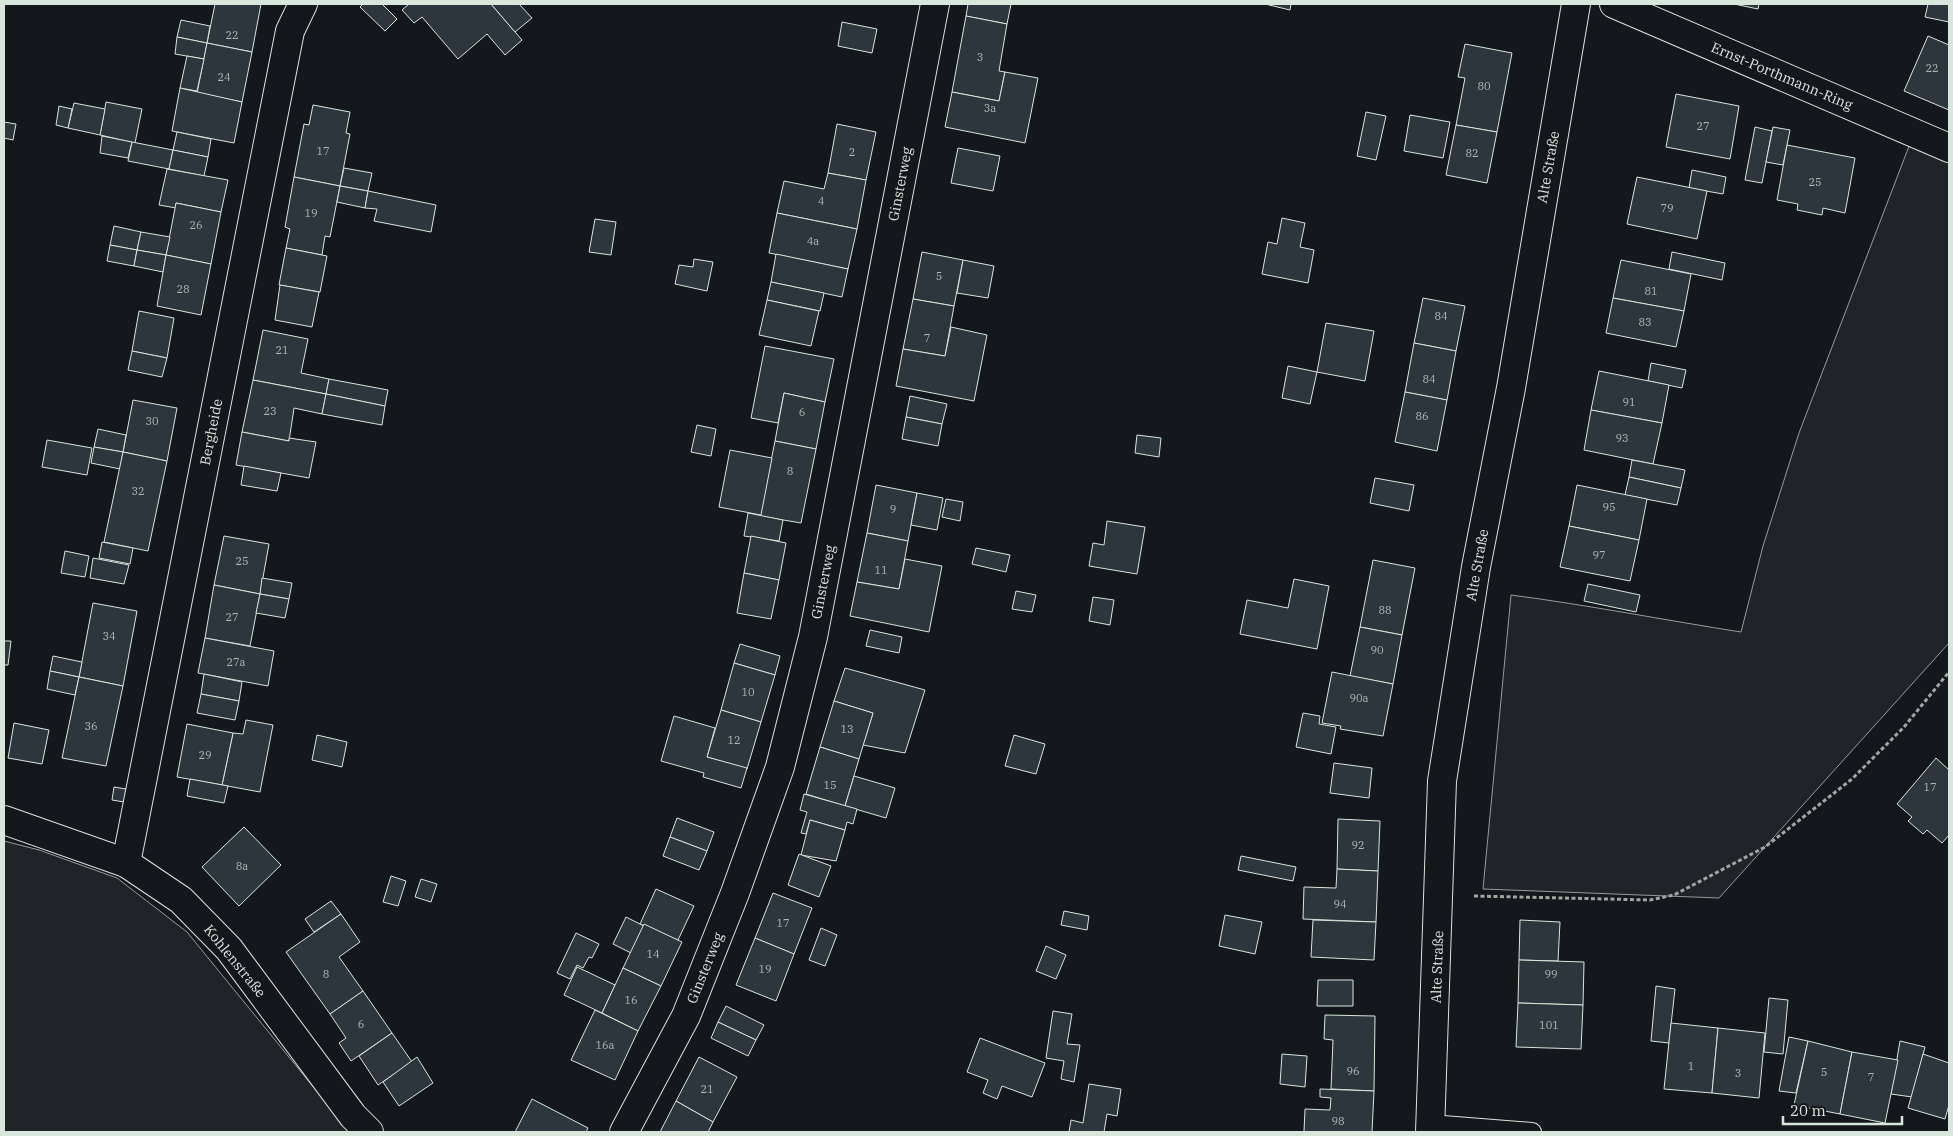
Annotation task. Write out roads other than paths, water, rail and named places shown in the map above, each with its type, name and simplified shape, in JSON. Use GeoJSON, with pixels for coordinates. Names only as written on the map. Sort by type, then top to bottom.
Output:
{"type":"FeatureCollection","features":[{"type":"Feature","properties":{"kind":"street","name":"Bergheide"},"geometry":{"type":"LineString","coordinates":[[126,863],[290,31],[303,4]]}},
{"type":"Feature","properties":{"kind":"street","name":"Ginsterweg"},"geometry":{"type":"LineString","coordinates":[[624,1132],[686,1016],[735,894],[780,767],[813,637],[934,4]]}},
{"type":"Feature","properties":{"kind":"street","name":"Alte Straße"},"geometry":{"type":"LineString","coordinates":[[1430,1128],[1442,781],[1476,567],[1511,388],[1576,4]]}},
{"type":"Feature","properties":{"kind":"street","name":"Ernst-Porthmann-Ring"},"geometry":{"type":"LineString","coordinates":[[1614,4],[1949,148]]}},
{"type":"Feature","properties":{"kind":"street","name":"Kohlenstraße"},"geometry":{"type":"LineString","coordinates":[[4,820],[126,863],[181,900],[229,949],[353,1116],[369,1132]]}},
{"type":"Feature","properties":{"kind":"lane"},"geometry":{"type":"LineString","coordinates":[[1430,1128],[1532,1132]]}}]}
